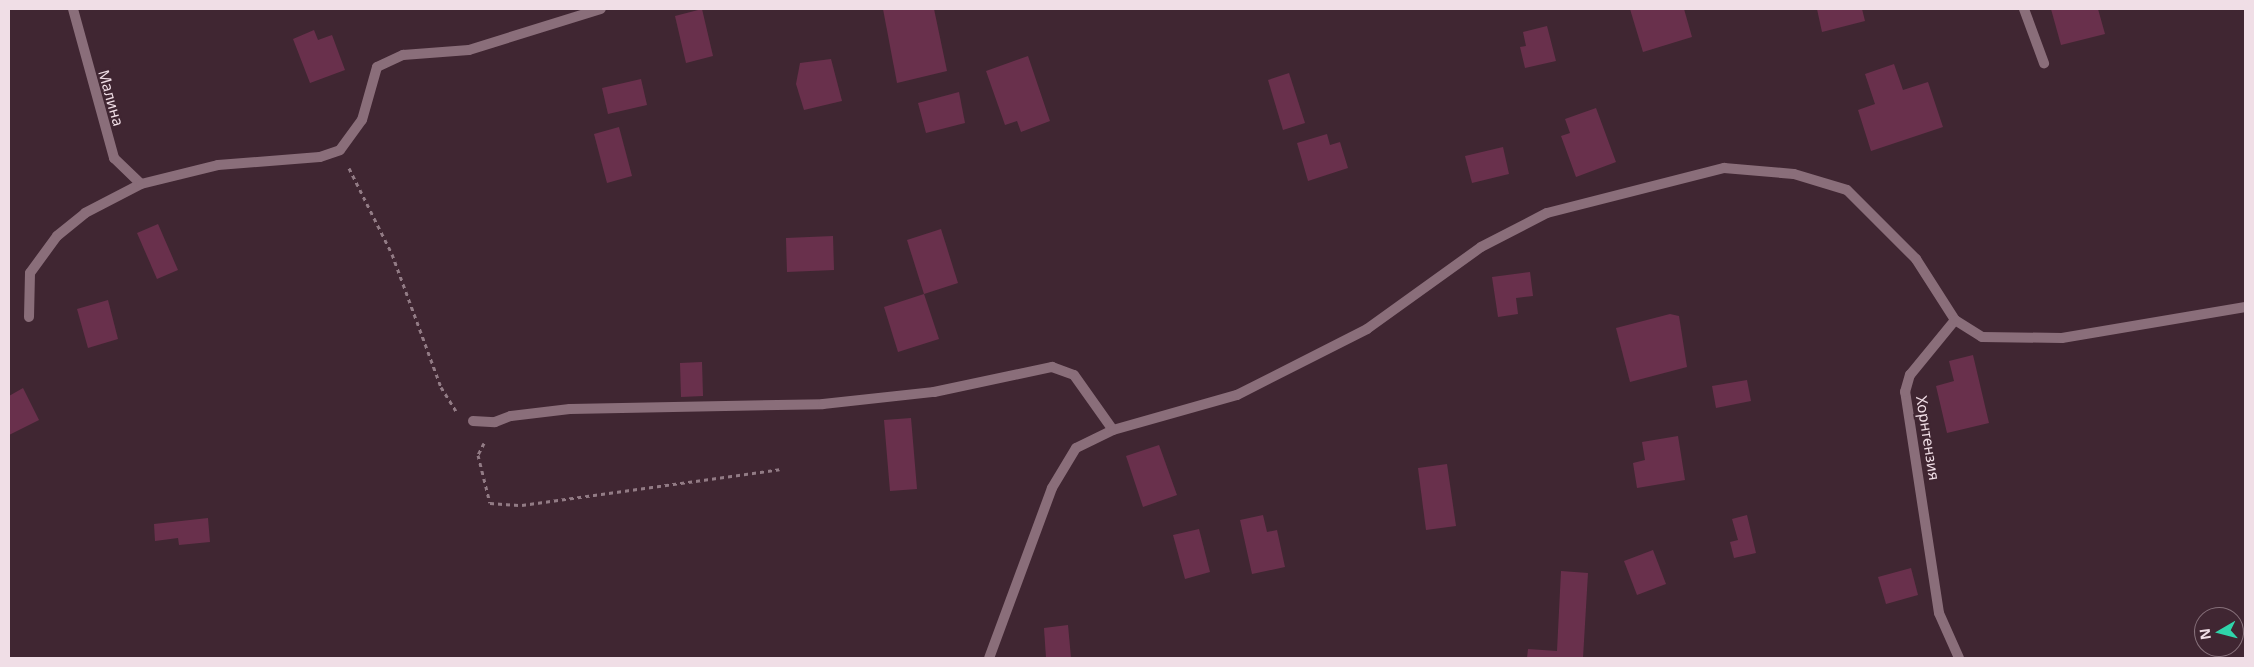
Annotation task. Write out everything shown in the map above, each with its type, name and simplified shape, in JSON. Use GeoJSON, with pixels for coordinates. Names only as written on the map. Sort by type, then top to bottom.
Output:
{"type":"FeatureCollection","features":[{"type":"Feature","properties":{"kind":"street","name":"Малина"},"geometry":{"type":"LineString","coordinates":[[73,9],[114,158],[141,184]]}},
{"type":"Feature","properties":{"kind":"street"},"geometry":{"type":"LineString","coordinates":[[29,317],[30,273],[57,236],[85,212],[141,184],[218,166],[320,157],[340,150],[362,120],[377,67],[402,55],[469,50],[601,9]]}},
{"type":"Feature","properties":{"kind":"street"},"geometry":{"type":"LineString","coordinates":[[2024,9],[2044,63]]}},
{"type":"Feature","properties":{"kind":"street"},"geometry":{"type":"LineString","coordinates":[[989,658],[1052,488],[1076,448],[1114,430],[1237,394],[1272,377],[1367,329],[1481,247],[1547,213],[1724,168],[1794,174],[1847,190],[1916,259],[1955,320],[1982,337],[2062,338],[2245,307]]}},
{"type":"Feature","properties":{"kind":"street","name":"Хорнтензия"},"geometry":{"type":"LineString","coordinates":[[1955,320],[1910,375],[1905,392],[1939,613],[1959,658]]}},
{"type":"Feature","properties":{"kind":"street"},"geometry":{"type":"LineString","coordinates":[[473,420],[494,422],[511,416],[570,409],[823,404],[934,392],[1052,367],[1074,375],[1114,430]]}},
{"type":"Feature","properties":{"kind":"path"},"geometry":{"type":"LineString","coordinates":[[340,150],[392,254],[441,387],[459,416],[473,420]]}},
{"type":"Feature","properties":{"kind":"path"},"geometry":{"type":"LineString","coordinates":[[494,422],[478,455],[490,503],[522,505],[780,469]]}},
{"type":"Feature","properties":{"kind":"building"},"geometry":{"type":"Polygon","coordinates":[[[702,9],[713,56],[686,63],[675,16],[702,9]]]}},
{"type":"Feature","properties":{"kind":"building"},"geometry":{"type":"Polygon","coordinates":[[[883,9],[934,9],[947,71],[897,83],[883,9]]]}},
{"type":"Feature","properties":{"kind":"building"},"geometry":{"type":"Polygon","coordinates":[[[1630,9],[1684,9],[1692,37],[1643,52],[1630,9]]]}},
{"type":"Feature","properties":{"kind":"building"},"geometry":{"type":"Polygon","coordinates":[[[1817,9],[1862,9],[1865,21],[1822,32],[1817,9]]]}},
{"type":"Feature","properties":{"kind":"building"},"geometry":{"type":"Polygon","coordinates":[[[2051,9],[2098,9],[2105,34],[2061,45],[2051,9]]]}},
{"type":"Feature","properties":{"kind":"building"},"geometry":{"type":"Polygon","coordinates":[[[1547,26],[1556,61],[1525,68],[1520,47],[1526,46],[1523,32],[1547,26]]]}},
{"type":"Feature","properties":{"kind":"building"},"geometry":{"type":"Polygon","coordinates":[[[314,30],[318,40],[332,35],[345,70],[310,83],[293,39],[314,30]]]}},
{"type":"Feature","properties":{"kind":"building"},"geometry":{"type":"Polygon","coordinates":[[[1028,56],[1050,121],[1021,132],[1017,121],[1005,125],[986,71],[1028,56]]]}},
{"type":"Feature","properties":{"kind":"building"},"geometry":{"type":"Polygon","coordinates":[[[831,59],[842,101],[804,110],[796,84],[800,63],[831,59]]]}},
{"type":"Feature","properties":{"kind":"building"},"geometry":{"type":"Polygon","coordinates":[[[1894,64],[1903,90],[1928,82],[1943,127],[1871,151],[1858,110],[1875,104],[1865,74],[1894,64]]]}},
{"type":"Feature","properties":{"kind":"building"},"geometry":{"type":"Polygon","coordinates":[[[1289,73],[1305,123],[1283,130],[1268,80],[1289,73]]]}},
{"type":"Feature","properties":{"kind":"building"},"geometry":{"type":"Polygon","coordinates":[[[641,79],[647,105],[608,114],[602,88],[641,79]]]}},
{"type":"Feature","properties":{"kind":"building"},"geometry":{"type":"Polygon","coordinates":[[[959,92],[965,123],[926,133],[918,103],[959,92]]]}},
{"type":"Feature","properties":{"kind":"building"},"geometry":{"type":"Polygon","coordinates":[[[1596,108],[1616,162],[1576,177],[1561,136],[1570,133],[1565,119],[1596,108]]]}},
{"type":"Feature","properties":{"kind":"building"},"geometry":{"type":"Polygon","coordinates":[[[619,127],[632,176],[607,183],[594,134],[619,127]]]}},
{"type":"Feature","properties":{"kind":"building"},"geometry":{"type":"Polygon","coordinates":[[[1327,134],[1330,145],[1340,142],[1348,168],[1308,181],[1297,143],[1327,134]]]}},
{"type":"Feature","properties":{"kind":"building"},"geometry":{"type":"Polygon","coordinates":[[[1503,147],[1509,174],[1472,183],[1465,156],[1503,147]]]}},
{"type":"Feature","properties":{"kind":"building"},"geometry":{"type":"Polygon","coordinates":[[[158,224],[178,270],[157,279],[137,233],[158,224]]]}},
{"type":"Feature","properties":{"kind":"building"},"geometry":{"type":"Polygon","coordinates":[[[941,229],[958,283],[924,294],[907,240],[941,229]]]}},
{"type":"Feature","properties":{"kind":"building"},"geometry":{"type":"Polygon","coordinates":[[[833,236],[834,270],[787,272],[786,238],[833,236]]]}},
{"type":"Feature","properties":{"kind":"building"},"geometry":{"type":"Polygon","coordinates":[[[1530,272],[1533,296],[1516,298],[1518,314],[1498,317],[1492,277],[1530,272]]]}},
{"type":"Feature","properties":{"kind":"building"},"geometry":{"type":"Polygon","coordinates":[[[924,294],[939,339],[898,352],[884,307],[924,294]]]}},
{"type":"Feature","properties":{"kind":"building"},"geometry":{"type":"Polygon","coordinates":[[[108,300],[118,339],[88,348],[77,309],[108,300]]]}},
{"type":"Feature","properties":{"kind":"building"},"geometry":{"type":"Polygon","coordinates":[[[1670,314],[1679,316],[1687,367],[1630,382],[1616,328],[1670,314]]]}},
{"type":"Feature","properties":{"kind":"building"},"geometry":{"type":"Polygon","coordinates":[[[1973,355],[1989,423],[1947,433],[1936,386],[1954,381],[1949,361],[1973,355]]]}},
{"type":"Feature","properties":{"kind":"building"},"geometry":{"type":"Polygon","coordinates":[[[702,362],[703,396],[681,397],[680,363],[702,362]]]}},
{"type":"Feature","properties":{"kind":"building"},"geometry":{"type":"Polygon","coordinates":[[[1747,380],[1751,401],[1716,408],[1712,386],[1747,380]]]}},
{"type":"Feature","properties":{"kind":"building"},"geometry":{"type":"Polygon","coordinates":[[[23,388],[39,420],[9,435],[9,396],[23,388]]]}},
{"type":"Feature","properties":{"kind":"building"},"geometry":{"type":"Polygon","coordinates":[[[911,418],[917,489],[890,491],[884,420],[911,418]]]}},
{"type":"Feature","properties":{"kind":"building"},"geometry":{"type":"Polygon","coordinates":[[[1678,436],[1685,480],[1637,488],[1633,463],[1645,460],[1642,442],[1678,436]]]}},
{"type":"Feature","properties":{"kind":"building"},"geometry":{"type":"Polygon","coordinates":[[[1159,445],[1177,495],[1143,507],[1126,456],[1159,445]]]}},
{"type":"Feature","properties":{"kind":"building"},"geometry":{"type":"Polygon","coordinates":[[[1447,464],[1456,526],[1426,530],[1418,468],[1447,464]]]}},
{"type":"Feature","properties":{"kind":"building"},"geometry":{"type":"Polygon","coordinates":[[[1263,515],[1267,532],[1277,530],[1285,567],[1252,574],[1240,520],[1263,515]]]}},
{"type":"Feature","properties":{"kind":"building"},"geometry":{"type":"Polygon","coordinates":[[[1747,515],[1756,553],[1734,558],[1730,542],[1738,540],[1732,519],[1747,515]]]}},
{"type":"Feature","properties":{"kind":"building"},"geometry":{"type":"Polygon","coordinates":[[[208,518],[210,542],[179,545],[178,538],[155,541],[154,524],[208,518]]]}},
{"type":"Feature","properties":{"kind":"building"},"geometry":{"type":"Polygon","coordinates":[[[1199,529],[1210,572],[1185,579],[1173,535],[1199,529]]]}},
{"type":"Feature","properties":{"kind":"building"},"geometry":{"type":"Polygon","coordinates":[[[1653,550],[1666,584],[1637,595],[1624,561],[1653,550]]]}},
{"type":"Feature","properties":{"kind":"building"},"geometry":{"type":"Polygon","coordinates":[[[1911,568],[1918,595],[1886,604],[1878,577],[1911,568]]]}},
{"type":"Feature","properties":{"kind":"building"},"geometry":{"type":"Polygon","coordinates":[[[1561,571],[1588,573],[1583,658],[1527,658],[1528,649],[1557,651],[1561,571]]]}},
{"type":"Feature","properties":{"kind":"building"},"geometry":{"type":"Polygon","coordinates":[[[1068,625],[1071,658],[1046,658],[1044,628],[1068,625]]]}}]}
